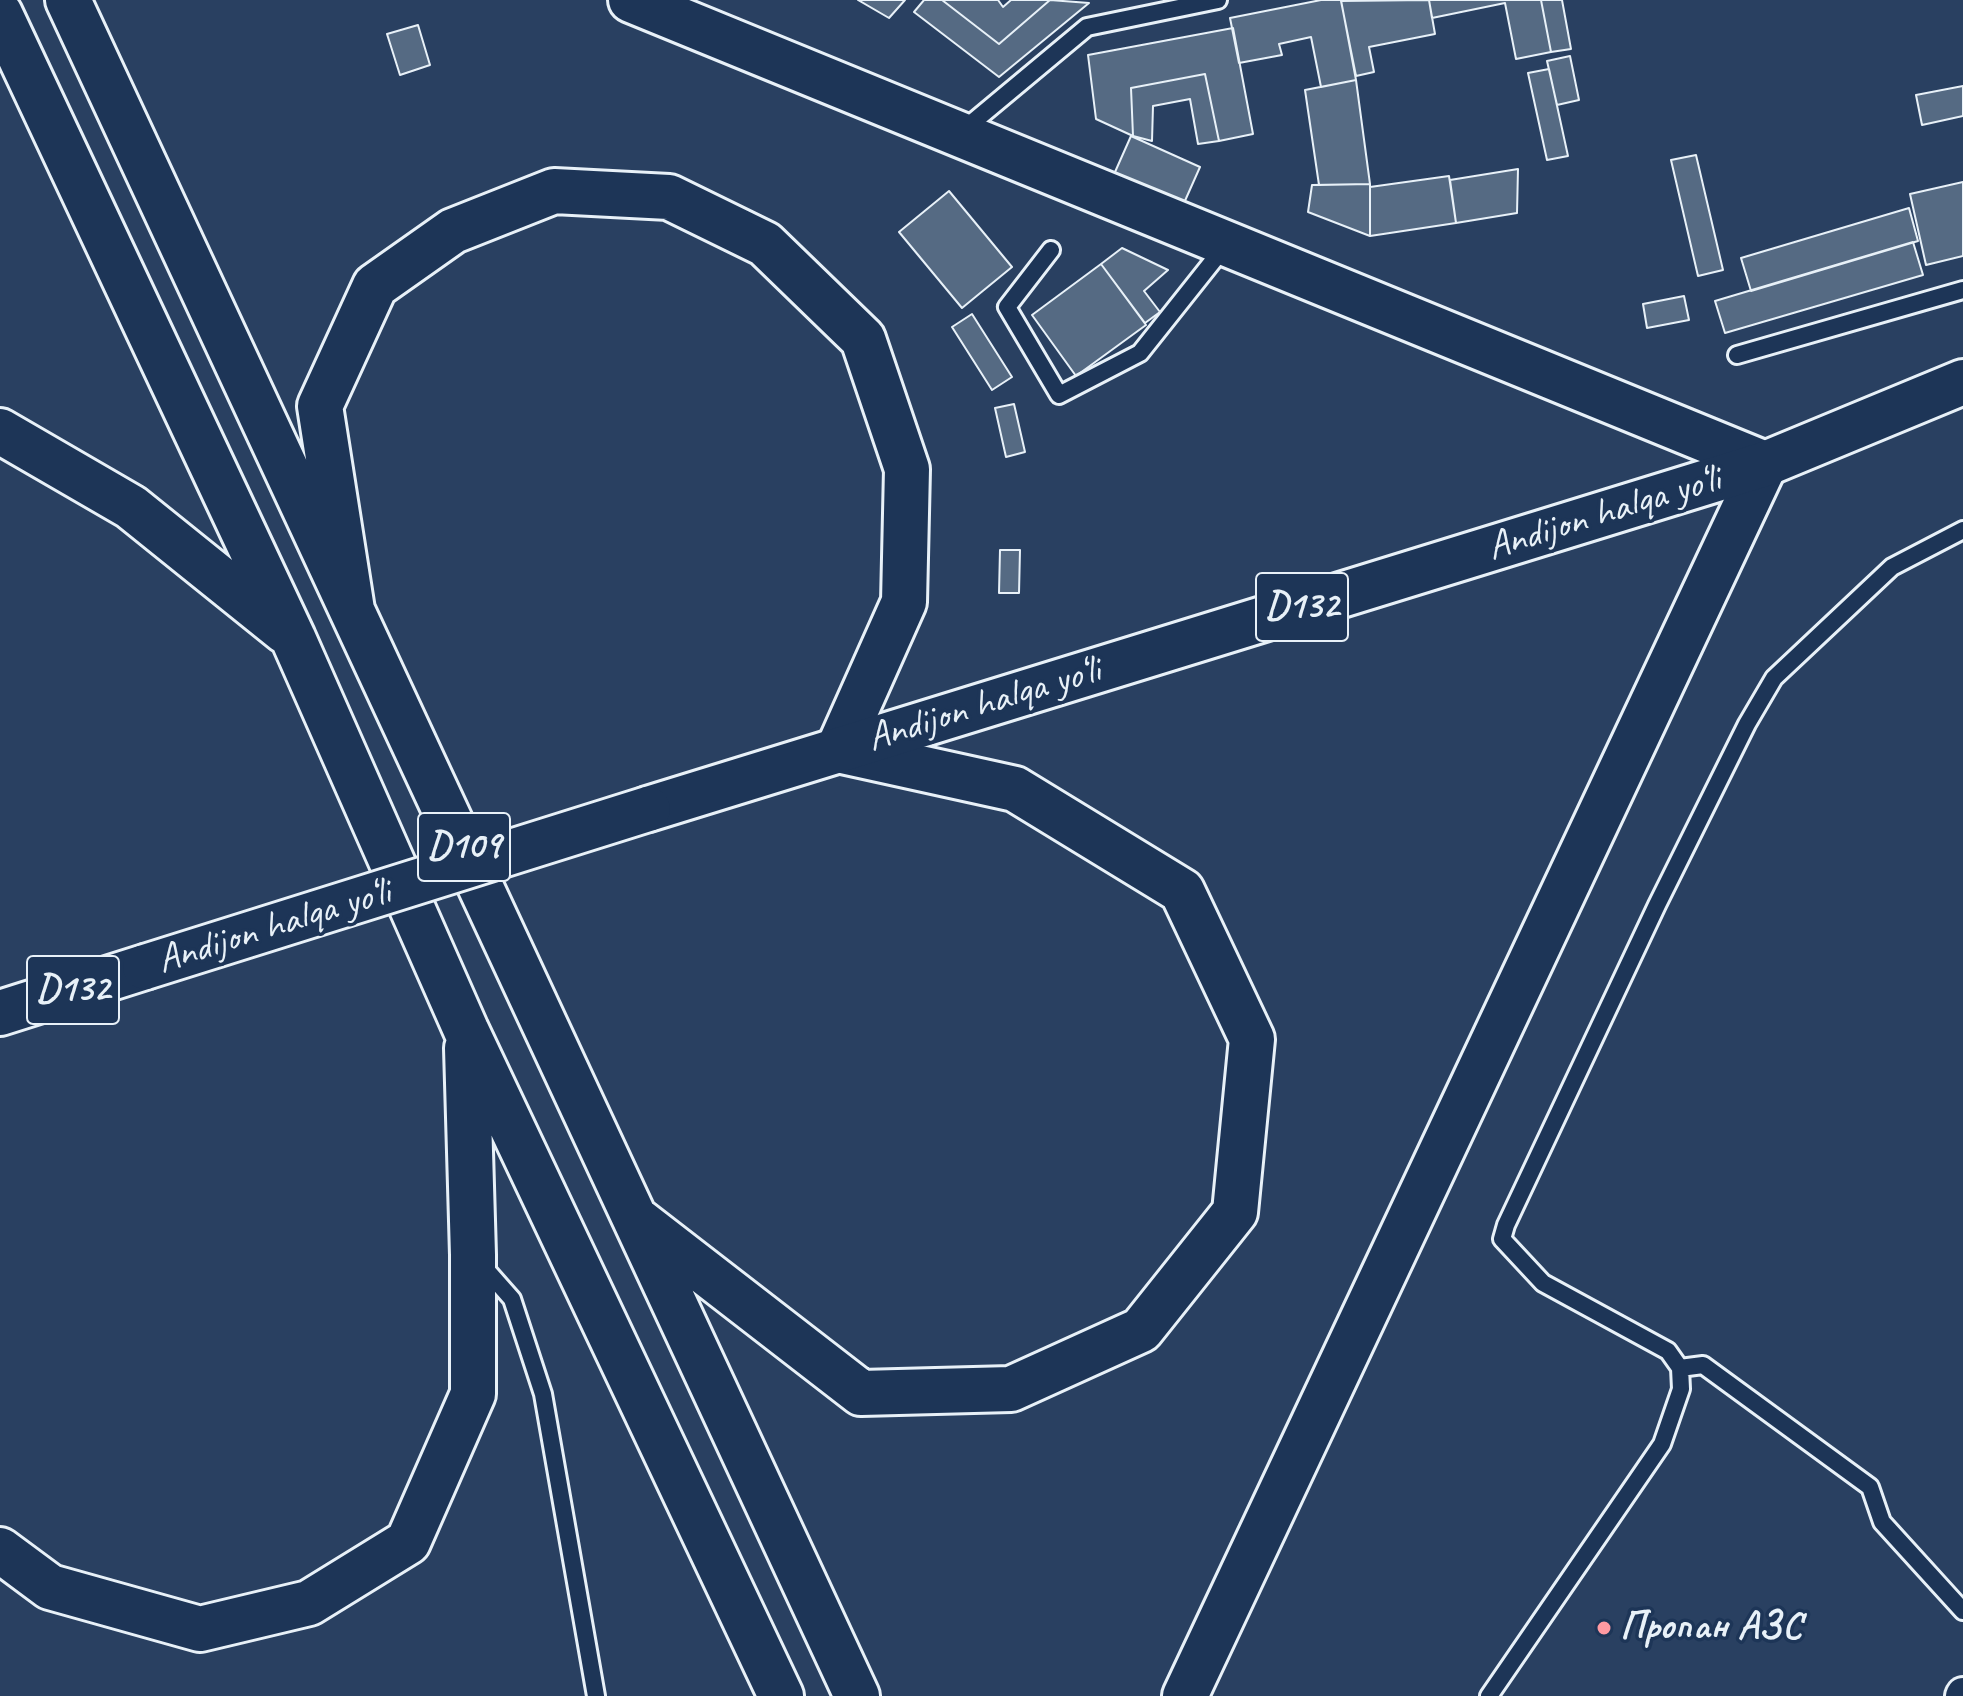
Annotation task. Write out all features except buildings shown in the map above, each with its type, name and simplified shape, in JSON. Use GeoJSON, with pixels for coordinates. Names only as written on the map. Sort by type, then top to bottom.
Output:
{"type":"FeatureCollection","features":[{"type":"Feature","properties":{"kind":"main road","name":"D109"},"geometry":{"type":"LineString","coordinates":[[68,0],[640,1222],[857,1696]]}},
{"type":"Feature","properties":{"kind":"main road"},"geometry":{"type":"LineString","coordinates":[[631,0],[956,136],[1765,464],[1185,1696]]}},
{"type":"Feature","properties":{"kind":"main road","name":"D109"},"geometry":{"type":"LineString","coordinates":[[0,14],[293,638],[466,1030],[781,1696]]}},
{"type":"Feature","properties":{"kind":"main road"},"geometry":{"type":"LineString","coordinates":[[352,610],[320,406],[375,286],[453,231],[554,191],[669,197],[765,244],[863,339],[907,469],[904,602],[838,750],[1015,789],[1182,891],[1252,1039],[1235,1212],[1141,1330],[1011,1389],[861,1393],[640,1222]]}},
{"type":"Feature","properties":{"kind":"main road","name":"Andijon halqa yo‘li"},"geometry":{"type":"LineString","coordinates":[[0,1013],[1765,464],[1963,382]]}},
{"type":"Feature","properties":{"kind":"main road"},"geometry":{"type":"LineString","coordinates":[[0,431],[131,507],[293,638]]}},
{"type":"Feature","properties":{"kind":"main road"},"geometry":{"type":"LineString","coordinates":[[0,1550],[50,1587],[200,1629],[309,1603],[408,1542],[473,1394],[473,1255],[466,1030]]}},
{"type":"Feature","properties":{"kind":"lane"},"geometry":{"type":"LineString","coordinates":[[956,136],[1087,27],[1218,0]]}},
{"type":"Feature","properties":{"kind":"lane"},"geometry":{"type":"LineString","coordinates":[[1051,250],[1007,307],[1059,395],[1140,353],[1226,245]]}},
{"type":"Feature","properties":{"kind":"lane"},"geometry":{"type":"LineString","coordinates":[[1737,355],[1963,290]]}},
{"type":"Feature","properties":{"kind":"lane"},"geometry":{"type":"LineString","coordinates":[[1489,1696],[1662,1444],[1681,1389],[1680,1368],[1668,1351],[1543,1283],[1502,1239],[1506,1225],[1664,891],[1747,724],[1774,678],[1892,567],[1963,530]]}},
{"type":"Feature","properties":{"kind":"lane"},"geometry":{"type":"LineString","coordinates":[[473,1255],[512,1299],[543,1394],[596,1696]]}},
{"type":"Feature","properties":{"kind":"lane"},"geometry":{"type":"LineString","coordinates":[[1680,1368],[1703,1365],[1870,1487],[1882,1522],[1963,1611]]}},
{"type":"Feature","properties":{"kind":"place","name":"Пропан АЗС"},"geometry":{"type":"Point","coordinates":[1604,1628]}}]}
